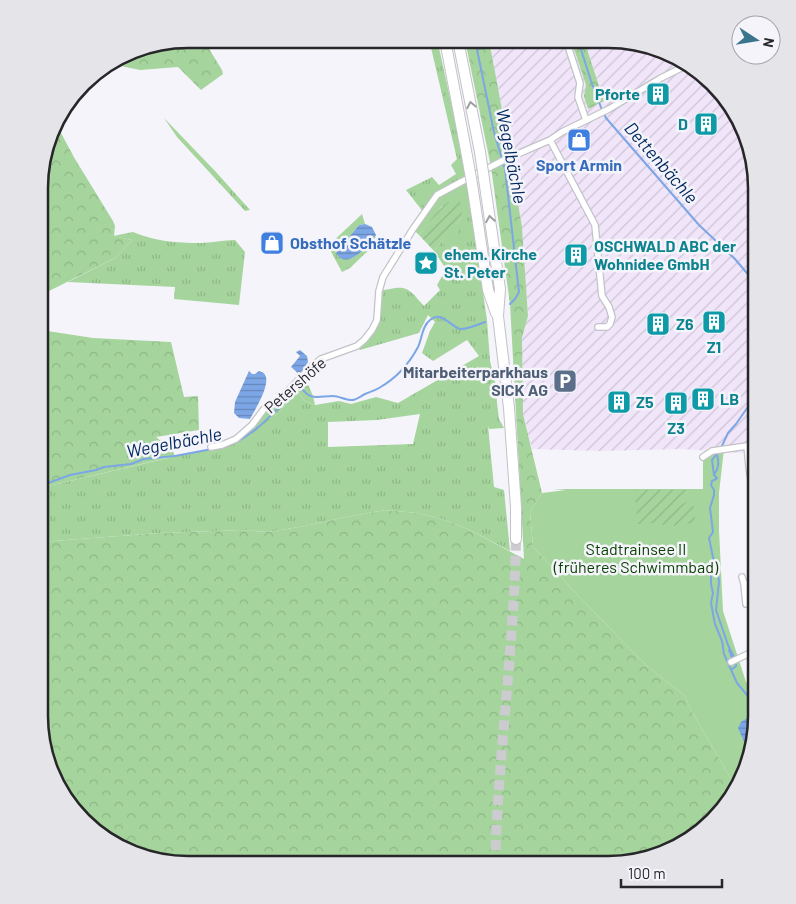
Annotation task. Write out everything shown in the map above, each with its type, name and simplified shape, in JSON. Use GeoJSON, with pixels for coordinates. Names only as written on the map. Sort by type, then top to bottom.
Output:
{"type":"FeatureCollection","features":[{"type":"Feature","properties":{"kind":"highway"},"geometry":{"type":"LineString","coordinates":[[447,48],[468,156],[488,290],[498,316]]}},
{"type":"Feature","properties":{"kind":"highway"},"geometry":{"type":"LineString","coordinates":[[460,48],[480,152],[500,289],[498,316],[509,408],[516,507],[516,539]]}},
{"type":"Feature","properties":{"kind":"street"},"geometry":{"type":"LineString","coordinates":[[569,48],[580,83],[578,97],[586,120]]}},
{"type":"Feature","properties":{"kind":"street"},"geometry":{"type":"LineString","coordinates":[[598,327],[607,327],[612,317],[609,307],[602,296],[595,225],[550,140],[681,68]]}},
{"type":"Feature","properties":{"kind":"street","name":"Petershöfe"},"geometry":{"type":"LineString","coordinates":[[211,447],[236,439],[252,425],[264,410],[278,401],[320,359],[357,346],[364,340],[377,320],[379,290],[383,277],[437,195],[506,159],[550,140]]}},
{"type":"Feature","properties":{"kind":"street"},"geometry":{"type":"LineString","coordinates":[[703,457],[712,451],[747,446],[748,458]]}},
{"type":"Feature","properties":{"kind":"street"},"geometry":{"type":"LineString","coordinates":[[742,577],[746,604]]}},
{"type":"Feature","properties":{"kind":"street"},"geometry":{"type":"LineString","coordinates":[[744,584],[748,583]]}},
{"type":"Feature","properties":{"kind":"street"},"geometry":{"type":"LineString","coordinates":[[731,662],[748,654]]}},
{"type":"Feature","properties":{"kind":"shaded area"},"geometry":{"type":"Polygon","coordinates":[[[490,48],[574,48],[586,85],[584,96],[604,101],[587,48],[627,49],[645,52],[670,62],[694,76],[720,102],[734,126],[741,143],[746,160],[748,179],[748,451],[744,453],[724,452],[724,450],[683,449],[599,451],[532,449],[523,414],[522,338],[528,316],[522,227],[490,48]]]}},
{"type":"Feature","properties":{"kind":"green space"},"geometry":{"type":"Polygon","coordinates":[[[209,48],[223,74],[201,90],[178,67],[140,70],[121,66],[106,74],[126,62],[151,52],[169,49],[209,48]]]}},
{"type":"Feature","properties":{"kind":"green space"},"geometry":{"type":"Polygon","coordinates":[[[431,48],[439,48],[463,156],[487,320],[490,361],[496,385],[499,419],[504,428],[489,429],[488,426],[494,487],[504,490],[510,551],[468,529],[442,519],[418,513],[385,510],[268,532],[241,530],[159,533],[48,541],[48,486],[209,450],[211,447],[222,445],[276,415],[298,392],[305,401],[315,405],[339,401],[351,404],[376,397],[398,403],[479,356],[467,340],[433,361],[422,353],[435,322],[428,315],[419,333],[360,350],[357,346],[377,320],[379,291],[404,288],[409,290],[424,306],[440,290],[437,285],[446,269],[434,251],[462,217],[442,206],[419,235],[413,229],[424,213],[406,190],[432,177],[439,185],[456,174],[451,165],[457,159],[431,48]],[[420,414],[377,420],[328,422],[328,447],[413,444],[420,414]]]}},
{"type":"Feature","properties":{"kind":"green space"},"geometry":{"type":"Polygon","coordinates":[[[467,48],[490,48],[522,227],[528,316],[522,338],[523,414],[542,493],[530,512],[533,547],[647,666],[685,696],[691,710],[731,779],[730,786],[720,802],[694,828],[686,833],[653,849],[636,854],[617,856],[179,856],[151,852],[118,838],[102,828],[76,802],[62,778],[50,744],[48,725],[48,541],[159,533],[241,530],[268,532],[385,510],[418,513],[442,519],[468,529],[524,559],[510,304],[491,167],[467,48]]]}},
{"type":"Feature","properties":{"kind":"green space"},"geometry":{"type":"Polygon","coordinates":[[[574,48],[587,48],[604,101],[588,109],[584,96],[586,85],[574,48]]]}},
{"type":"Feature","properties":{"kind":"green space"},"geometry":{"type":"Polygon","coordinates":[[[164,118],[250,210],[245,211],[177,137],[164,118]]]}},
{"type":"Feature","properties":{"kind":"green space"},"geometry":{"type":"Polygon","coordinates":[[[60,131],[113,221],[115,226],[114,236],[132,240],[115,258],[48,292],[49,169],[52,151],[60,131]]]}},
{"type":"Feature","properties":{"kind":"green space"},"geometry":{"type":"Polygon","coordinates":[[[456,199],[460,201],[462,217],[434,251],[419,235],[445,204],[456,199]]]}},
{"type":"Feature","properties":{"kind":"green space"},"geometry":{"type":"Polygon","coordinates":[[[453,210],[462,245],[446,251],[435,217],[453,210]]]}},
{"type":"Feature","properties":{"kind":"green space"},"geometry":{"type":"Polygon","coordinates":[[[362,214],[365,224],[359,225],[336,253],[352,258],[376,235],[373,246],[350,268],[342,272],[328,246],[362,214]]]}},
{"type":"Feature","properties":{"kind":"green space"},"geometry":{"type":"Polygon","coordinates":[[[133,232],[149,238],[174,242],[204,243],[235,240],[245,252],[239,305],[174,299],[175,287],[68,282],[115,258],[132,240],[113,236],[133,232]]]}},
{"type":"Feature","properties":{"kind":"green space"},"geometry":{"type":"Polygon","coordinates":[[[48,331],[93,338],[171,342],[184,397],[198,396],[199,430],[156,437],[173,451],[175,456],[48,486],[48,331]]]}},
{"type":"Feature","properties":{"kind":"green space"},"geometry":{"type":"Polygon","coordinates":[[[311,367],[307,382],[315,405],[305,401],[298,392],[276,415],[238,445],[232,444],[232,441],[264,409],[278,401],[311,367]]]}},
{"type":"Feature","properties":{"kind":"green space","name":"Stadtrainsee II (früheres Schwimmbad)"},"geometry":{"type":"Polygon","coordinates":[[[724,449],[719,493],[723,611],[748,685],[748,725],[744,753],[732,783],[685,696],[647,666],[533,547],[530,512],[542,493],[566,490],[553,489],[703,489],[703,453],[724,449]]]}},
{"type":"Feature","properties":{"kind":"green space"},"geometry":{"type":"Polygon","coordinates":[[[635,490],[687,490],[688,496],[680,498],[680,502],[682,504],[689,501],[696,510],[695,518],[692,523],[672,526],[655,523],[637,524],[635,490]]]}},
{"type":"Feature","properties":{"kind":"water"},"geometry":{"type":"Polygon","coordinates":[[[365,224],[372,227],[376,235],[357,255],[346,260],[341,258],[336,253],[359,225],[365,224]]]}},
{"type":"Feature","properties":{"kind":"water"},"geometry":{"type":"Polygon","coordinates":[[[300,350],[307,356],[308,362],[300,375],[291,367],[300,356],[296,352],[300,350]]]}},
{"type":"Feature","properties":{"kind":"water"},"geometry":{"type":"Polygon","coordinates":[[[249,371],[252,374],[259,371],[264,373],[266,384],[262,397],[250,419],[239,418],[234,413],[235,402],[249,371]]]}},
{"type":"Feature","properties":{"kind":"water"},"geometry":{"type":"Polygon","coordinates":[[[748,718],[745,745],[738,728],[741,722],[748,718]]]}},
{"type":"Feature","properties":{"kind":"waterway","name":"Wegelbächle"},"geometry":{"type":"LineString","coordinates":[[477,48],[494,132],[502,159]]}},
{"type":"Feature","properties":{"kind":"waterway","name":"Dettenbächle"},"geometry":{"type":"LineString","coordinates":[[581,48],[602,110]]}},
{"type":"Feature","properties":{"kind":"waterway","name":"Dettenbächle"},"geometry":{"type":"LineString","coordinates":[[604,114],[699,225],[735,259],[748,274]]}},
{"type":"Feature","properties":{"kind":"waterway","name":"Wegelbächle"},"geometry":{"type":"LineString","coordinates":[[503,163],[519,292],[510,304]]}},
{"type":"Feature","properties":{"kind":"waterway","name":"Wegelbächle"},"geometry":{"type":"LineString","coordinates":[[217,449],[241,440],[252,432],[273,414],[300,385],[310,396],[335,396],[353,400],[379,388],[396,376],[406,365],[418,347],[425,326],[434,317],[442,318],[460,329],[485,322]]}},
{"type":"Feature","properties":{"kind":"waterway","name":"Dettenbächle"},"geometry":{"type":"LineString","coordinates":[[721,448],[728,433],[748,407]]}},
{"type":"Feature","properties":{"kind":"waterway","name":"Wegelbächle"},"geometry":{"type":"LineString","coordinates":[[48,483],[70,475],[104,467],[212,449]]}},
{"type":"Feature","properties":{"kind":"waterway","name":"Dettenbächle"},"geometry":{"type":"LineString","coordinates":[[718,452],[712,460],[714,475],[717,478],[712,481],[711,485],[714,490],[710,508],[713,532],[709,538],[714,562],[711,576],[713,593],[711,603],[724,654],[737,683],[748,696]]}},
{"type":"Feature","properties":{"kind":"waterway","name":"Dettenbächle"},"geometry":{"type":"LineString","coordinates":[[714,475],[718,465],[717,454]]}},
{"type":"Feature","properties":{"kind":"waterway","name":"Dettenbächle"},"geometry":{"type":"LineString","coordinates":[[714,563],[719,582],[716,610],[734,657]]}},
{"type":"Feature","properties":{"kind":"waterway"},"geometry":{"type":"LineString","coordinates":[[729,650],[732,658]]}},
{"type":"Feature","properties":{"kind":"waterway","name":"Dettenbächle"},"geometry":{"type":"LineString","coordinates":[[731,670],[736,664]]}},
{"type":"Feature","properties":{"kind":"tunnel"},"geometry":{"type":"LineString","coordinates":[[495,856],[499,783],[515,580],[516,539]]}},
{"type":"Feature","properties":{"kind":"place","name":"Pforte"},"geometry":{"type":"Point","coordinates":[658,94]}},
{"type":"Feature","properties":{"kind":"place","name":"D"},"geometry":{"type":"Point","coordinates":[706,124]}},
{"type":"Feature","properties":{"kind":"place","name":"Sport Armin"},"geometry":{"type":"Point","coordinates":[579,140]}},
{"type":"Feature","properties":{"kind":"place","name":"Obsthof Schätzle"},"geometry":{"type":"Point","coordinates":[272,243]}},
{"type":"Feature","properties":{"kind":"place","name":"OSCHWALD ABC der Wohnidee GmbH"},"geometry":{"type":"Point","coordinates":[576,255]}},
{"type":"Feature","properties":{"kind":"place","name":"ehem. Kirche St. Peter"},"geometry":{"type":"Point","coordinates":[426,263]}},
{"type":"Feature","properties":{"kind":"place","name":"Z1"},"geometry":{"type":"Point","coordinates":[714,322]}},
{"type":"Feature","properties":{"kind":"place","name":"Z6"},"geometry":{"type":"Point","coordinates":[658,324]}},
{"type":"Feature","properties":{"kind":"place","name":"Mitarbeiterparkhaus SICK AG"},"geometry":{"type":"Point","coordinates":[565,381]}},
{"type":"Feature","properties":{"kind":"place","name":"LB"},"geometry":{"type":"Point","coordinates":[703,399]}},
{"type":"Feature","properties":{"kind":"place","name":"Z5"},"geometry":{"type":"Point","coordinates":[619,402]}},
{"type":"Feature","properties":{"kind":"place","name":"Z3"},"geometry":{"type":"Point","coordinates":[676,403]}}]}
